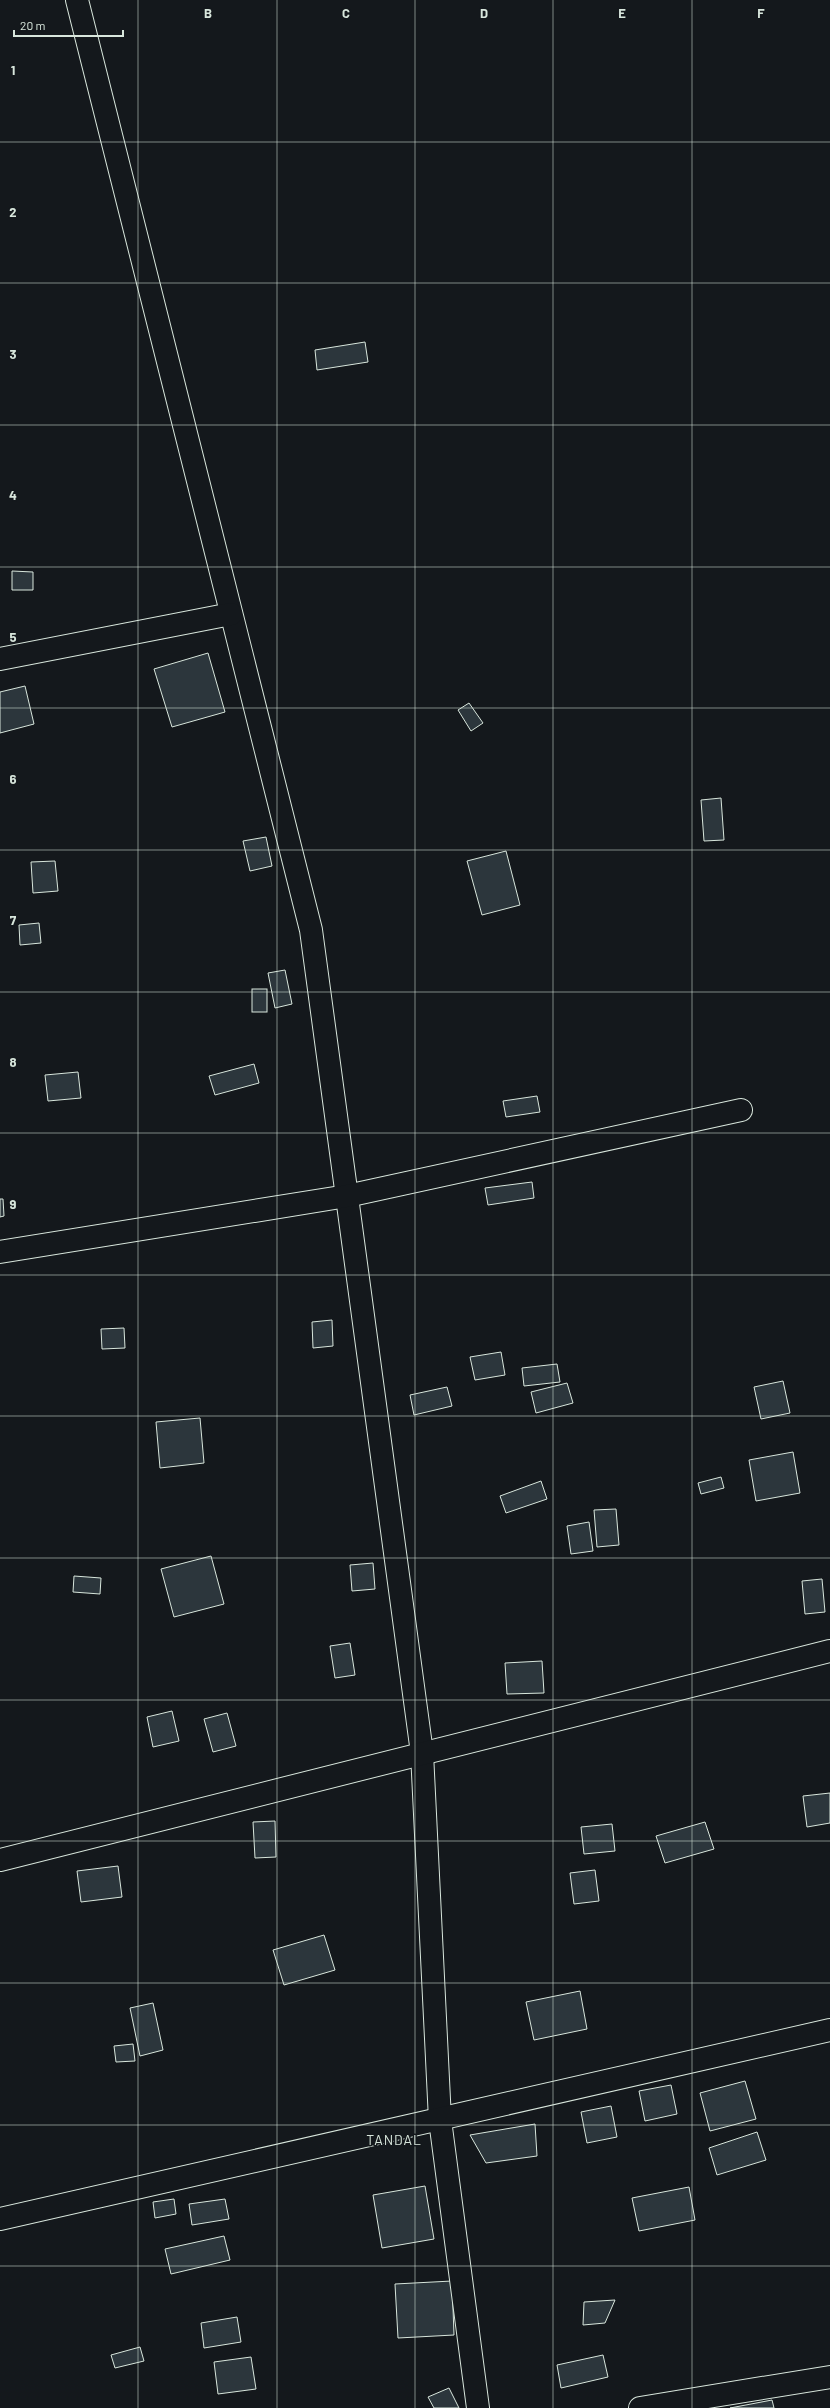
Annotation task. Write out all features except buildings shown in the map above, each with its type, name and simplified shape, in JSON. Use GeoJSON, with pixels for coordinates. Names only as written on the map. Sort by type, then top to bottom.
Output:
{"type":"FeatureCollection","features":[{"type":"Feature","properties":{"kind":"street"},"geometry":{"type":"LineString","coordinates":[[76,0],[311,930],[422,1753],[440,2120],[478,2408]]}},
{"type":"Feature","properties":{"kind":"street"},"geometry":{"type":"LineString","coordinates":[[0,659],[231,614]]}},
{"type":"Feature","properties":{"kind":"street"},"geometry":{"type":"LineString","coordinates":[[0,1252],[347,1196],[742,1110]]}},
{"type":"Feature","properties":{"kind":"street"},"geometry":{"type":"LineString","coordinates":[[0,1860],[830,1651]]}},
{"type":"Feature","properties":{"kind":"street"},"geometry":{"type":"LineString","coordinates":[[0,2219],[830,2030]]}},
{"type":"Feature","properties":{"kind":"street"},"geometry":{"type":"LineString","coordinates":[[640,2408],[830,2376]]}},
{"type":"Feature","properties":{"kind":"district","name":"TANDAL"},"geometry":{"type":"Point","coordinates":[394,2140]}}]}
